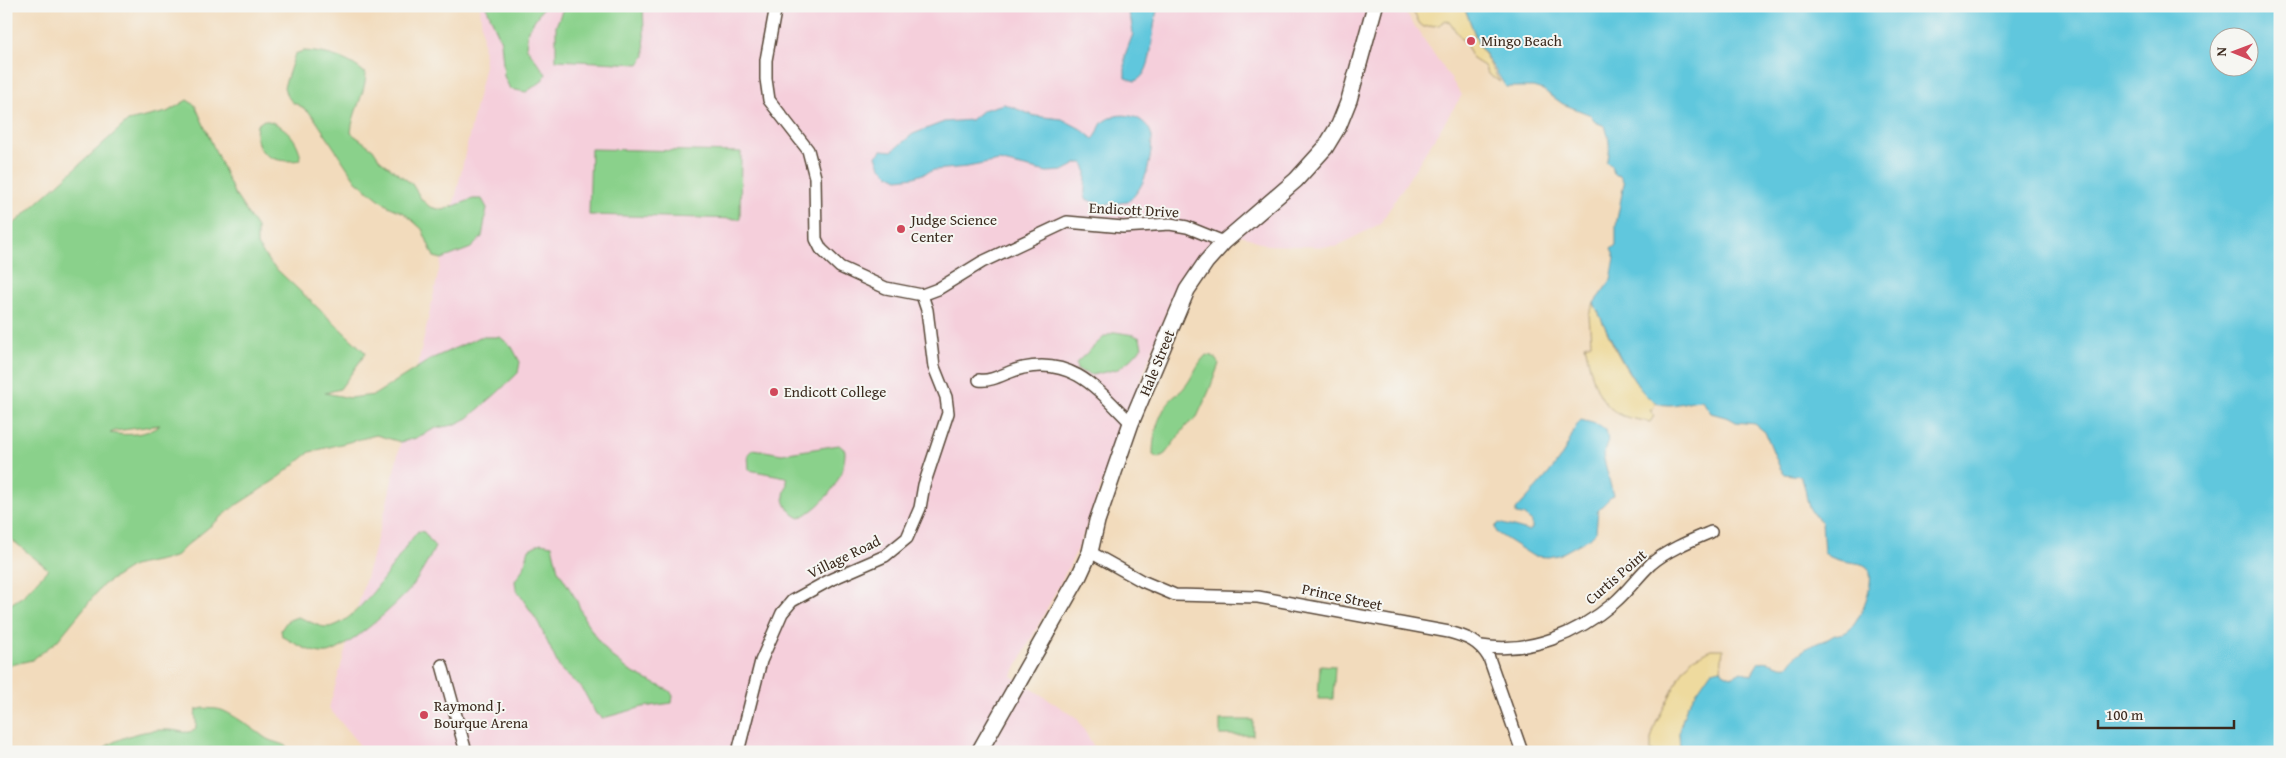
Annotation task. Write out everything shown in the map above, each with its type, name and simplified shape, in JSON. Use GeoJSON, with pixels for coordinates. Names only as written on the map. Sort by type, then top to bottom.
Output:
{"type":"FeatureCollection","features":[{"type":"Feature","properties":{"kind":"main road","name":"Hale Street"},"geometry":{"type":"LineString","coordinates":[[979,752],[1079,576],[1090,552],[1097,521],[1131,423],[1187,290],[1206,262],[1224,242],[1296,180],[1325,148],[1349,100],[1375,6]]}},
{"type":"Feature","properties":{"kind":"street"},"geometry":{"type":"LineString","coordinates":[[776,6],[766,60],[767,91],[769,100],[803,141],[813,161],[816,194],[816,239],[820,249],[840,267],[870,282],[900,293],[922,296]]}},
{"type":"Feature","properties":{"kind":"street","name":"Endicott Drive"},"geometry":{"type":"LineString","coordinates":[[922,296],[938,289],[982,262],[1067,222],[1123,227],[1170,224],[1186,227],[1224,242]]}},
{"type":"Feature","properties":{"kind":"street","name":"Village Road"},"geometry":{"type":"LineString","coordinates":[[738,752],[761,661],[782,613],[792,601],[832,579],[885,556],[907,538],[920,508],[924,485],[948,413],[946,397],[934,367],[927,310],[922,296]]}},
{"type":"Feature","properties":{"kind":"street"},"geometry":{"type":"LineString","coordinates":[[979,380],[989,381],[1006,372],[1024,368],[1060,366],[1089,382],[1131,423]]}},
{"type":"Feature","properties":{"kind":"street","name":"Curtis Point"},"geometry":{"type":"LineString","coordinates":[[1481,646],[1498,649],[1523,647],[1563,636],[1615,602],[1652,563],[1691,540],[1711,532]]}},
{"type":"Feature","properties":{"kind":"street","name":"Prince Street"},"geometry":{"type":"LineString","coordinates":[[1090,552],[1142,582],[1175,595],[1258,596],[1449,632],[1468,638],[1481,646]]}},
{"type":"Feature","properties":{"kind":"street"},"geometry":{"type":"LineString","coordinates":[[1481,646],[1489,658],[1522,752]]}},
{"type":"Feature","properties":{"kind":"street"},"geometry":{"type":"LineString","coordinates":[[442,664],[466,752]]}},
{"type":"Feature","properties":{"kind":"shaded area","name":"Endicott College"},"geometry":{"type":"Polygon","coordinates":[[[480,6],[1401,6],[1462,95],[1380,224],[1335,247],[1267,245],[1241,235],[1180,276],[1078,549],[1012,676],[1077,718],[1097,752],[365,752],[329,708],[386,507],[485,65],[480,6]]]}},
{"type":"Feature","properties":{"kind":"green space"},"geometry":{"type":"Polygon","coordinates":[[[486,6],[544,6],[528,30],[526,47],[546,74],[541,82],[526,92],[510,89],[504,76],[501,41],[486,6]]]}},
{"type":"Feature","properties":{"kind":"green space"},"geometry":{"type":"Polygon","coordinates":[[[564,6],[643,6],[645,56],[639,64],[556,60],[556,26],[564,6]]]}},
{"type":"Feature","properties":{"kind":"green space"},"geometry":{"type":"Polygon","coordinates":[[[303,51],[336,57],[352,64],[366,74],[351,133],[373,149],[380,160],[412,184],[422,200],[430,207],[443,210],[473,199],[482,199],[487,208],[482,237],[471,248],[442,259],[434,257],[422,229],[404,213],[388,206],[356,181],[313,116],[292,102],[286,94],[284,87],[295,54],[303,51]]]}},
{"type":"Feature","properties":{"kind":"green space"},"geometry":{"type":"Polygon","coordinates":[[[187,100],[195,105],[234,193],[257,228],[257,245],[270,263],[366,353],[340,389],[325,393],[350,398],[374,395],[431,359],[480,337],[500,337],[512,347],[520,362],[518,373],[468,418],[454,425],[436,428],[416,438],[401,442],[376,435],[310,452],[275,480],[235,506],[175,557],[133,566],[103,585],[57,641],[32,660],[6,666],[6,607],[23,596],[48,569],[6,535],[6,231],[128,121],[167,112],[187,100]],[[160,425],[110,433],[137,434],[160,425]]]}},
{"type":"Feature","properties":{"kind":"green space"},"geometry":{"type":"Polygon","coordinates":[[[264,120],[278,125],[290,134],[300,153],[301,160],[274,159],[262,150],[256,135],[257,125],[264,120]]]}},
{"type":"Feature","properties":{"kind":"green space"},"geometry":{"type":"Polygon","coordinates":[[[591,149],[741,152],[740,219],[589,215],[591,149]]]}},
{"type":"Feature","properties":{"kind":"green space"},"geometry":{"type":"Polygon","coordinates":[[[1115,332],[1134,335],[1140,338],[1142,347],[1118,369],[1092,375],[1077,370],[1076,363],[1104,337],[1115,332]]]}},
{"type":"Feature","properties":{"kind":"green space"},"geometry":{"type":"Polygon","coordinates":[[[1206,355],[1213,356],[1219,364],[1197,417],[1187,425],[1165,454],[1158,458],[1153,455],[1153,448],[1156,428],[1161,415],[1170,401],[1185,387],[1206,355]]]}},
{"type":"Feature","properties":{"kind":"green space"},"geometry":{"type":"Polygon","coordinates":[[[839,445],[845,450],[842,471],[838,480],[832,490],[817,506],[800,518],[791,512],[785,504],[786,477],[749,470],[748,454],[753,449],[782,454],[839,445]]]}},
{"type":"Feature","properties":{"kind":"green space"},"geometry":{"type":"Polygon","coordinates":[[[418,531],[424,532],[435,547],[427,562],[406,594],[359,635],[347,644],[328,653],[304,648],[282,636],[281,630],[287,621],[297,617],[326,627],[338,624],[351,616],[376,588],[418,531]]]}},
{"type":"Feature","properties":{"kind":"green space"},"geometry":{"type":"Polygon","coordinates":[[[541,543],[552,545],[558,570],[597,639],[611,656],[631,672],[670,691],[673,696],[672,703],[643,707],[603,718],[596,714],[582,688],[560,669],[538,622],[516,589],[515,581],[524,567],[529,549],[541,543]]]}},
{"type":"Feature","properties":{"kind":"green space"},"geometry":{"type":"Polygon","coordinates":[[[1320,665],[1335,666],[1333,699],[1318,699],[1320,665]]]}},
{"type":"Feature","properties":{"kind":"green space"},"geometry":{"type":"Polygon","coordinates":[[[204,708],[224,711],[268,739],[286,746],[292,752],[218,752],[211,748],[182,752],[104,752],[105,747],[135,734],[161,730],[185,732],[195,730],[196,710],[204,708]]]}},
{"type":"Feature","properties":{"kind":"green space"},"geometry":{"type":"Polygon","coordinates":[[[1220,720],[1253,720],[1253,735],[1220,735],[1220,720]]]}},
{"type":"Feature","properties":{"kind":"sand","name":"Mingo Beach"},"geometry":{"type":"Polygon","coordinates":[[[1410,6],[1464,6],[1479,45],[1500,82],[1488,74],[1484,66],[1473,59],[1467,46],[1449,22],[1445,20],[1439,25],[1424,27],[1420,24],[1410,6]]]}},
{"type":"Feature","properties":{"kind":"sand"},"geometry":{"type":"Polygon","coordinates":[[[1594,303],[1612,343],[1627,370],[1635,382],[1656,403],[1652,410],[1650,410],[1654,416],[1650,422],[1623,416],[1606,404],[1600,395],[1592,376],[1585,345],[1591,343],[1589,315],[1594,303]]]}},
{"type":"Feature","properties":{"kind":"sand"},"geometry":{"type":"Polygon","coordinates":[[[1712,649],[1723,649],[1721,669],[1711,672],[1687,706],[1679,731],[1680,752],[1651,752],[1651,739],[1656,723],[1683,670],[1693,658],[1712,649]]]}},
{"type":"Feature","properties":{"kind":"water"},"geometry":{"type":"Polygon","coordinates":[[[1126,6],[1159,6],[1146,69],[1142,76],[1135,81],[1125,78],[1125,55],[1133,34],[1126,6]]]}},
{"type":"Feature","properties":{"kind":"water"},"geometry":{"type":"Polygon","coordinates":[[[1464,6],[2280,6],[2280,752],[1680,752],[1679,731],[1687,706],[1711,671],[1721,669],[1723,673],[1731,677],[1741,671],[1751,675],[1759,662],[1763,661],[1788,666],[1799,653],[1809,647],[1834,635],[1844,633],[1853,625],[1862,609],[1869,589],[1870,572],[1864,565],[1842,561],[1824,553],[1822,522],[1815,516],[1808,505],[1800,476],[1785,474],[1780,468],[1765,432],[1755,424],[1736,422],[1711,413],[1702,400],[1674,405],[1657,403],[1648,398],[1639,387],[1621,358],[1594,303],[1611,280],[1615,258],[1611,249],[1616,245],[1616,225],[1624,183],[1620,176],[1614,174],[1612,166],[1606,162],[1609,154],[1609,145],[1605,126],[1595,122],[1591,115],[1563,104],[1543,90],[1533,87],[1506,87],[1479,45],[1464,6]]]}},
{"type":"Feature","properties":{"kind":"water"},"geometry":{"type":"Polygon","coordinates":[[[1004,104],[1035,116],[1062,119],[1081,129],[1093,139],[1101,124],[1110,118],[1124,115],[1139,119],[1145,124],[1152,137],[1149,164],[1140,188],[1128,202],[1101,205],[1086,199],[1086,171],[1083,163],[1078,163],[1063,171],[1047,172],[999,161],[967,167],[934,170],[914,177],[898,179],[888,174],[880,166],[876,156],[882,150],[892,151],[913,134],[944,122],[971,120],[983,110],[1004,104]]]}},
{"type":"Feature","properties":{"kind":"water"},"geometry":{"type":"Polygon","coordinates":[[[1581,420],[1596,424],[1606,430],[1608,443],[1603,455],[1613,495],[1598,510],[1596,532],[1590,538],[1559,555],[1548,557],[1533,556],[1497,533],[1495,527],[1499,523],[1528,531],[1532,529],[1532,522],[1523,515],[1516,514],[1516,510],[1554,466],[1581,420]]]}},
{"type":"Feature","properties":{"kind":"place","name":"Mingo Beach"},"geometry":{"type":"Point","coordinates":[1471,41]}},
{"type":"Feature","properties":{"kind":"place","name":"Judge Science Center"},"geometry":{"type":"Point","coordinates":[901,229]}},
{"type":"Feature","properties":{"kind":"place","name":"Endicott College"},"geometry":{"type":"Point","coordinates":[774,392]}},
{"type":"Feature","properties":{"kind":"place","name":"Raymond J. Bourque Arena"},"geometry":{"type":"Point","coordinates":[424,715]}}]}
